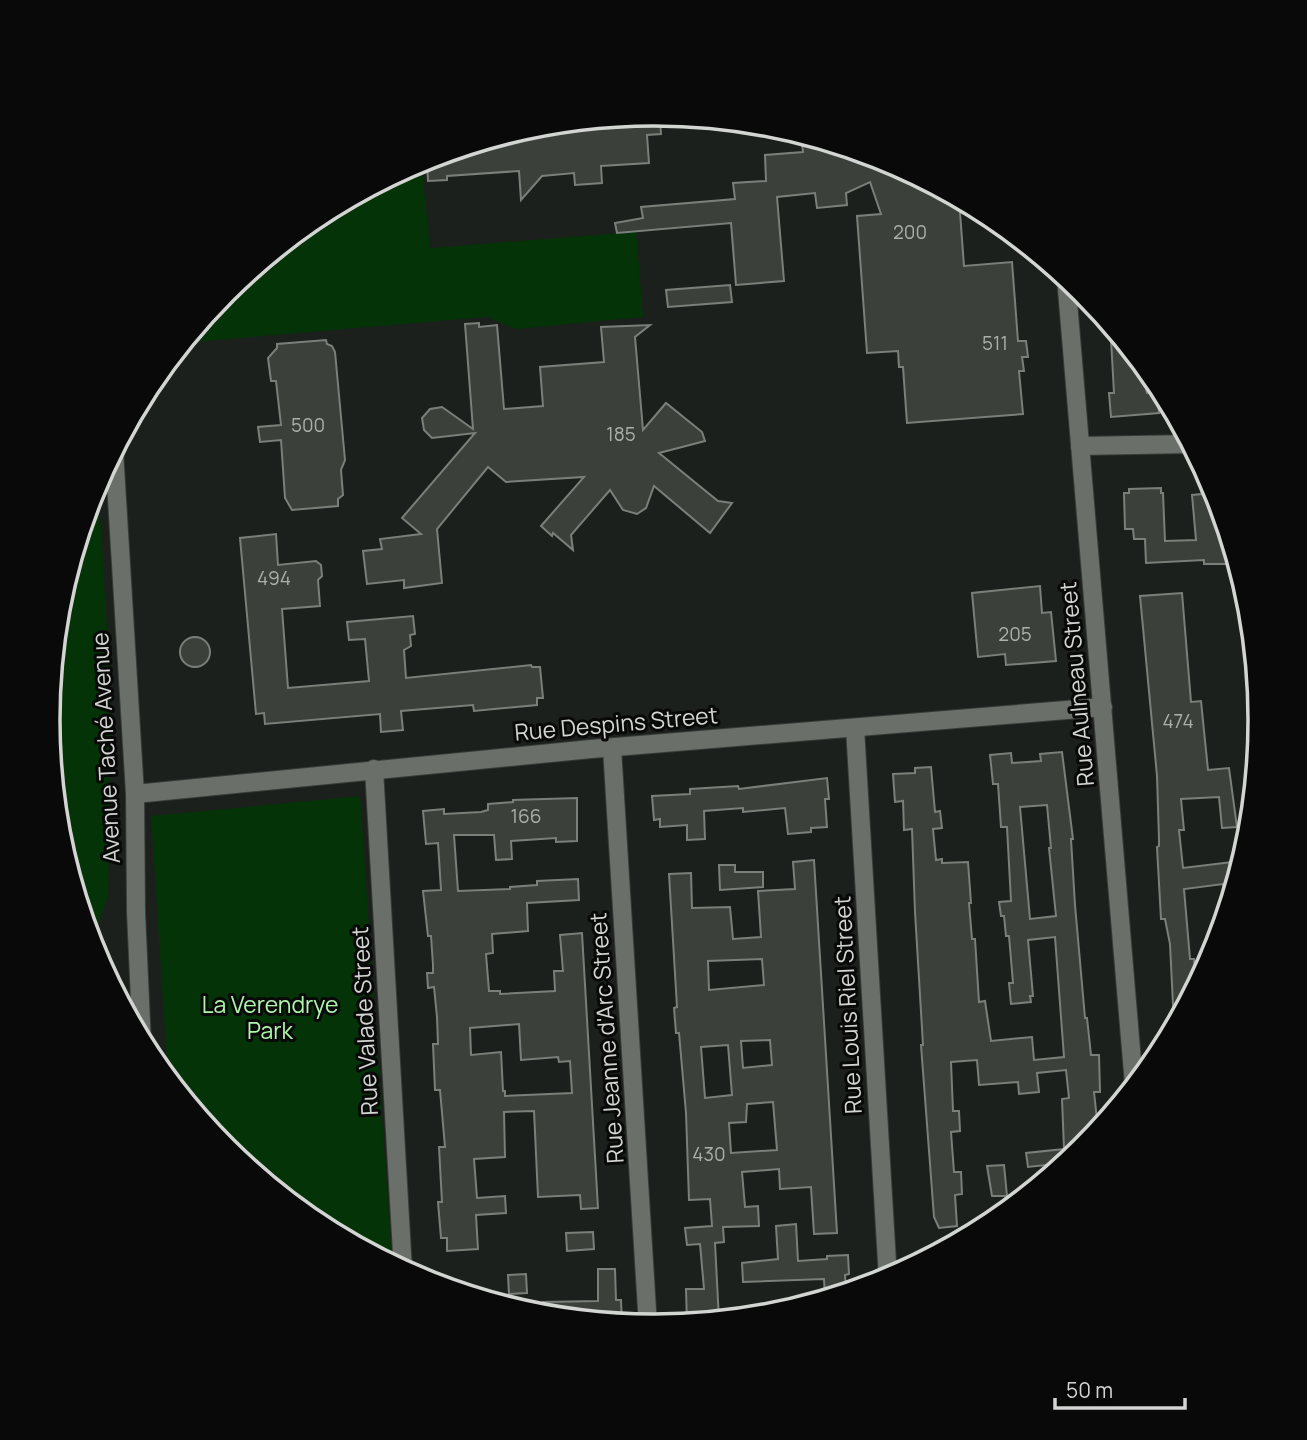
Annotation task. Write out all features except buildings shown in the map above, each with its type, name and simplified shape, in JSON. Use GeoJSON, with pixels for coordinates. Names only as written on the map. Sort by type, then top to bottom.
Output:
{"type":"FeatureCollection","features":[{"type":"Feature","properties":{"kind":"street","name":"Rue Aulneau Street"},"geometry":{"type":"LineString","coordinates":[[1067,294],[1133,1071]]}},
{"type":"Feature","properties":{"kind":"street"},"geometry":{"type":"LineString","coordinates":[[1080,446],[1179,443]]}},
{"type":"Feature","properties":{"kind":"street","name":"Avenue Taché Avenue"},"geometry":{"type":"LineString","coordinates":[[115,470],[135,794],[141,1020]]}},
{"type":"Feature","properties":{"kind":"street","name":"Rue Despins Street"},"geometry":{"type":"LineString","coordinates":[[135,794],[374,769],[1102,707]]}},
{"type":"Feature","properties":{"kind":"street","name":"Rue Louis Riel Street"},"geometry":{"type":"LineString","coordinates":[[855,728],[887,1266]]}},
{"type":"Feature","properties":{"kind":"street","name":"Rue Jeanne d'Arc Street"},"geometry":{"type":"LineString","coordinates":[[612,748],[647,1314]]}},
{"type":"Feature","properties":{"kind":"street","name":"Rue Valade Street"},"geometry":{"type":"LineString","coordinates":[[374,769],[402,1258]]}},
{"type":"Feature","properties":{"kind":"green space"},"geometry":{"type":"Polygon","coordinates":[[[422,173],[430,248],[636,232],[643,317],[516,329],[487,317],[195,342],[233,300],[292,249],[357,206],[422,173]]]}},
{"type":"Feature","properties":{"kind":"green space"},"geometry":{"type":"Polygon","coordinates":[[[100,507],[111,699],[108,896],[97,927],[71,836],[61,759],[60,720],[61,681],[71,604],[80,566],[100,507]]]}},
{"type":"Feature","properties":{"kind":"green space","name":"La Verendrye Park"},"geometry":{"type":"Polygon","coordinates":[[[360,796],[391,1253],[323,1214],[262,1167],[207,1112],[167,1060],[151,816],[360,796]]]}}]}
